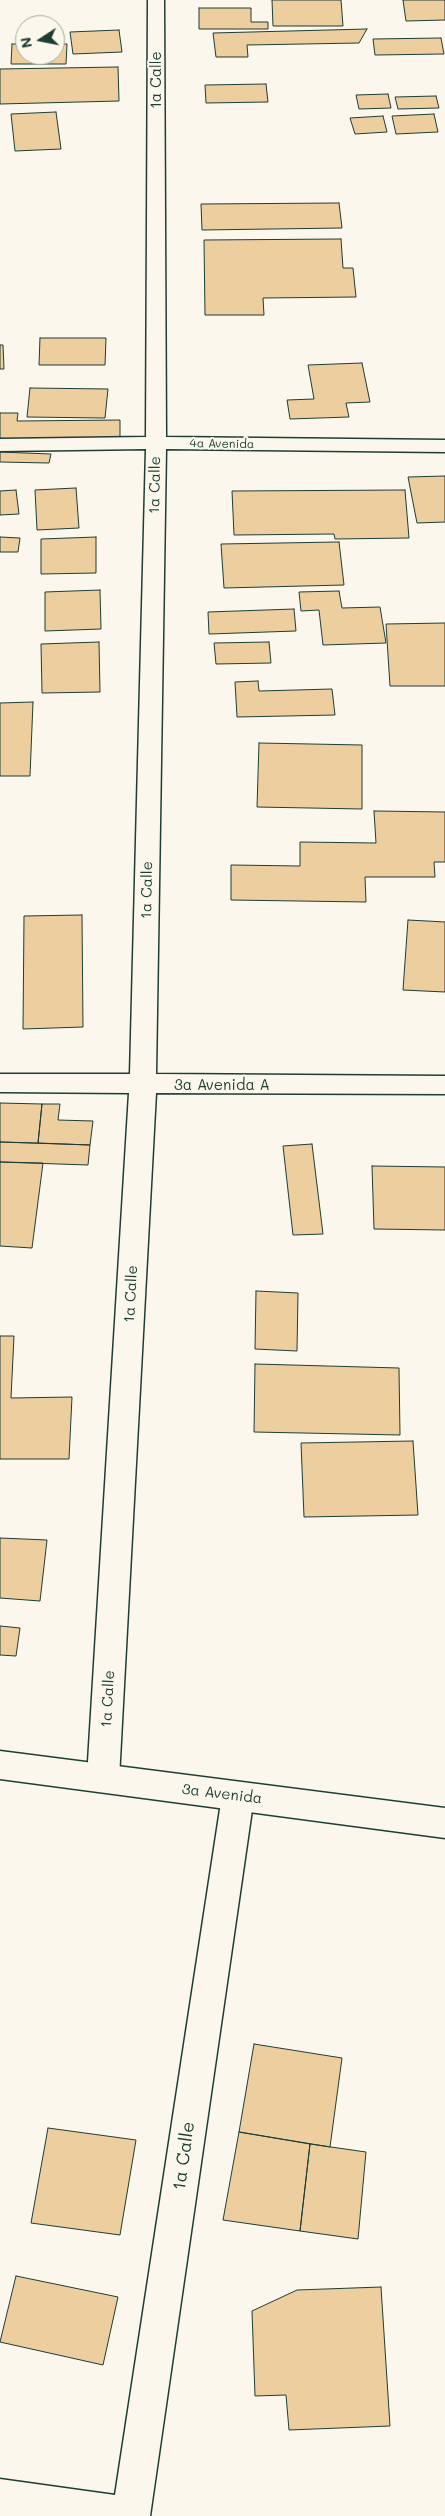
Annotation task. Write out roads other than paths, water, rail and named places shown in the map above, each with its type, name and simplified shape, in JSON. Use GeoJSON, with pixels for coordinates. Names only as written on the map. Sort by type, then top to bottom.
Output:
{"type":"FeatureCollection","features":[{"type":"Feature","properties":{"kind":"street","name":"1a Calle"},"geometry":{"type":"LineString","coordinates":[[103,1778],[143,1085],[156,443],[156,0]]}},
{"type":"Feature","properties":{"kind":"street","name":"4a Avenida"},"geometry":{"type":"LineString","coordinates":[[0,445],[156,443],[445,446]]}},
{"type":"Feature","properties":{"kind":"street","name":"3a Avenida A"},"geometry":{"type":"LineString","coordinates":[[0,1084],[445,1085]]}},
{"type":"Feature","properties":{"kind":"street","name":"3a Avenida"},"geometry":{"type":"LineString","coordinates":[[0,1765],[445,1823]]}},
{"type":"Feature","properties":{"kind":"street","name":"1a Calle"},"geometry":{"type":"LineString","coordinates":[[130,2516],[238,1796]]}},
{"type":"Feature","properties":{"kind":"street"},"geometry":{"type":"LineString","coordinates":[[0,2498],[130,2516]]}}]}
